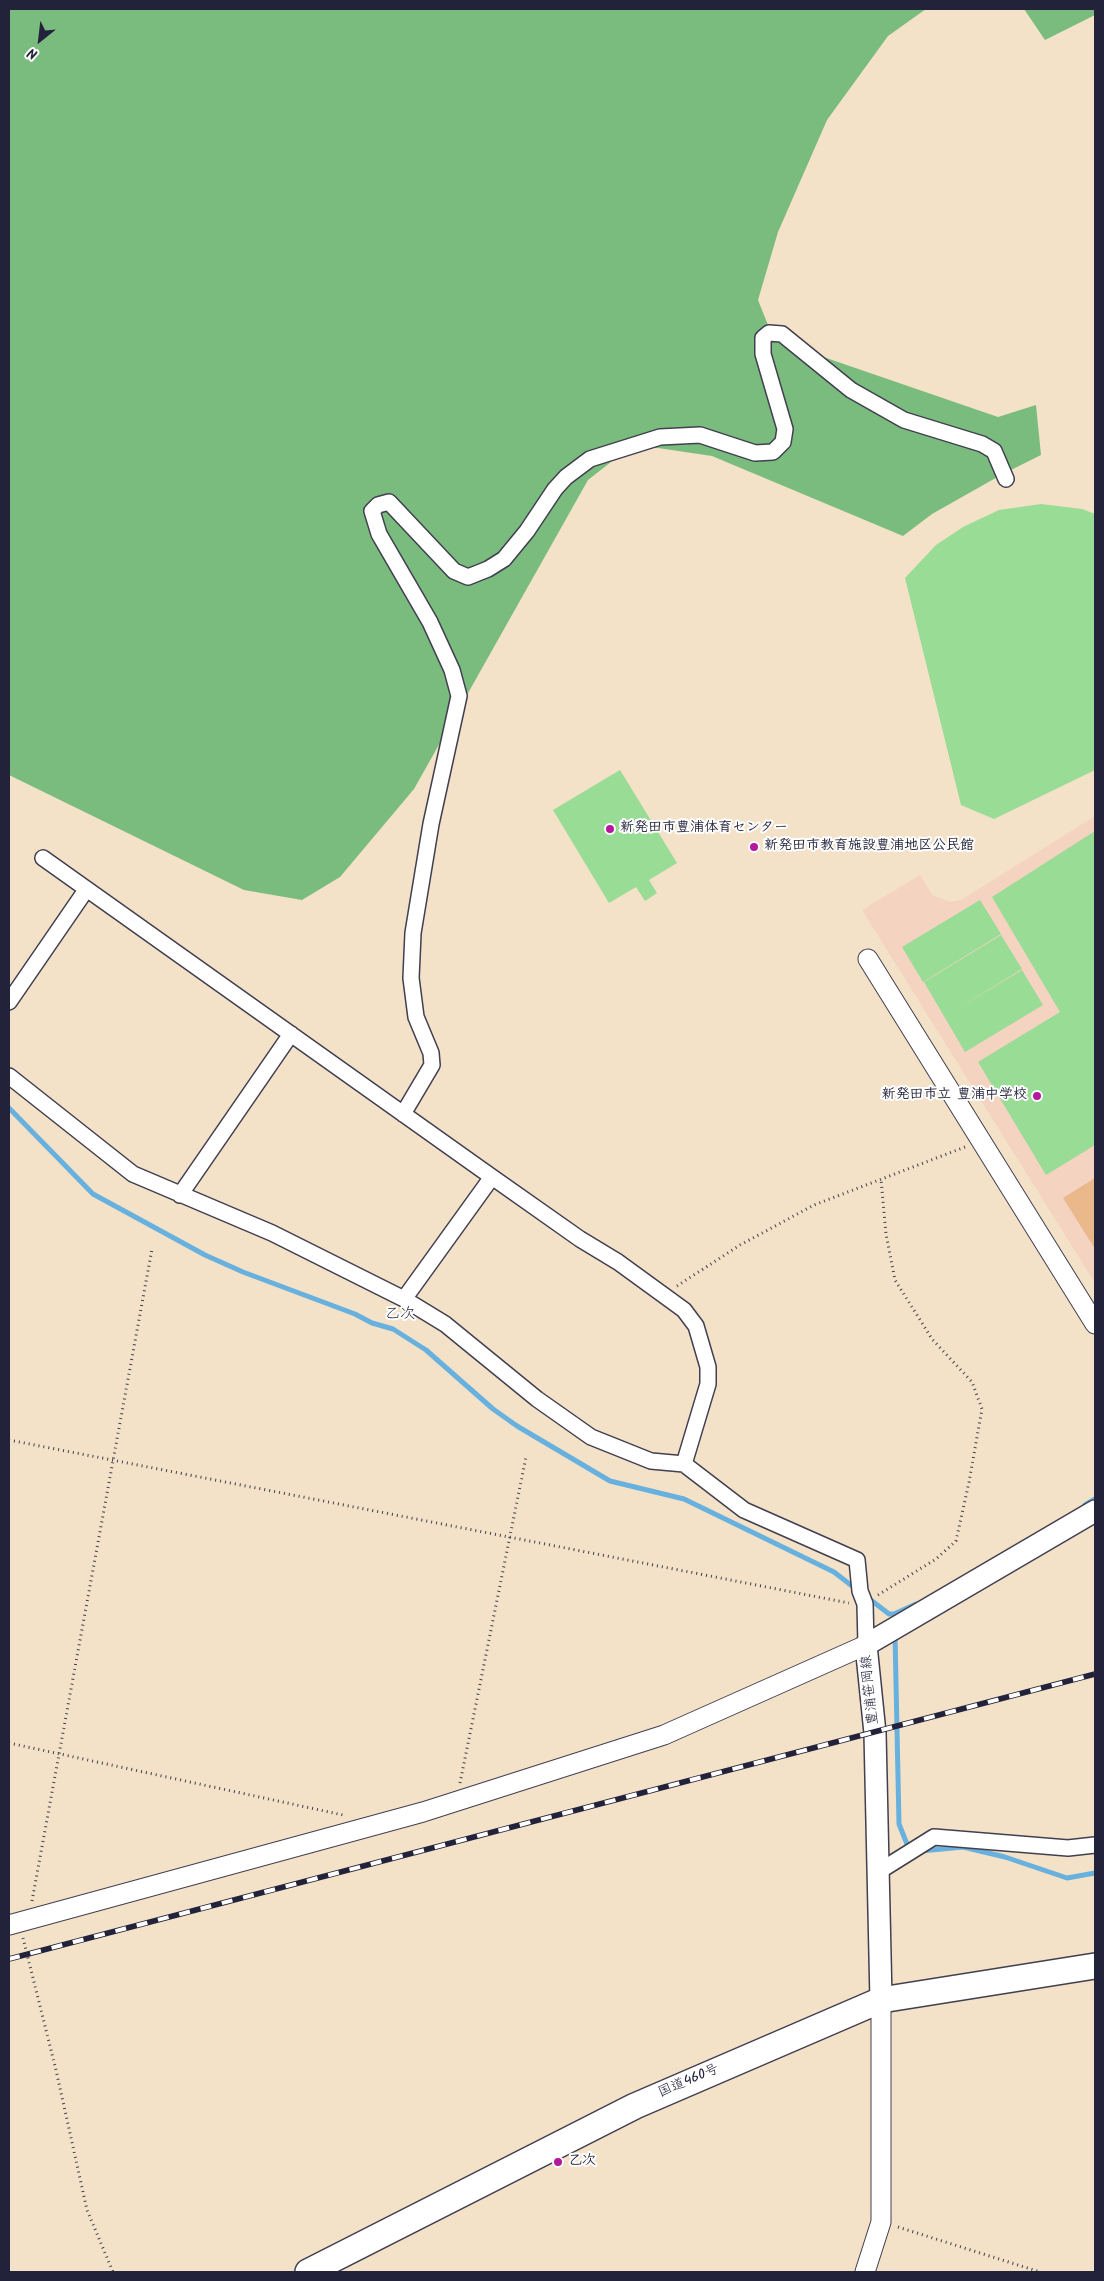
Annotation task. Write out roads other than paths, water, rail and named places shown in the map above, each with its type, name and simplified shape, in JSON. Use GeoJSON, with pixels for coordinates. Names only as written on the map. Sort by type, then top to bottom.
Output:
{"type":"FeatureCollection","features":[{"type":"Feature","properties":{"kind":"highway","name":"国道460号"},"geometry":{"type":"LineString","coordinates":[[308,2272],[635,2106],[881,2000],[1095,1966]]}},
{"type":"Feature","properties":{"kind":"main road","name":"豊浦笹岡線"},"geometry":{"type":"LineString","coordinates":[[881,2000],[875,1733],[866,1645],[1095,1511]]}},
{"type":"Feature","properties":{"kind":"street"},"geometry":{"type":"LineString","coordinates":[[403,1114],[432,1065],[431,1053],[416,1017],[411,978],[413,933],[431,824],[459,696],[452,670],[430,622],[380,534],[372,511],[378,505],[389,502],[454,571],[468,577],[488,569],[504,559],[566,477],[590,459],[660,438],[700,435],[754,453],[773,452],[783,442],[786,429],[763,354],[763,338],[769,333],[782,334],[851,390],[904,420],[982,444],[994,450],[1006,478]]}},
{"type":"Feature","properties":{"kind":"street"},"geometry":{"type":"LineString","coordinates":[[43,858],[492,1177],[684,1310],[696,1326],[708,1367],[708,1384],[684,1464]]}},
{"type":"Feature","properties":{"kind":"street"},"geometry":{"type":"LineString","coordinates":[[9,1002],[86,890]]}},
{"type":"Feature","properties":{"kind":"street"},"geometry":{"type":"LineString","coordinates":[[868,959],[1095,1324]]}},
{"type":"Feature","properties":{"kind":"street"},"geometry":{"type":"LineString","coordinates":[[180,1195],[290,1034]]}},
{"type":"Feature","properties":{"kind":"street"},"geometry":{"type":"LineString","coordinates":[[9,1076],[133,1174],[272,1233],[404,1299],[445,1324],[537,1399],[591,1437],[651,1461],[684,1464],[744,1510],[857,1560],[860,1591],[865,1604],[866,1645],[664,1735],[458,1800],[19,1922]]}},
{"type":"Feature","properties":{"kind":"street"},"geometry":{"type":"LineString","coordinates":[[404,1299],[492,1177]]}},
{"type":"Feature","properties":{"kind":"street"},"geometry":{"type":"LineString","coordinates":[[878,1872],[934,1837],[1068,1848],[1095,1845]]}},
{"type":"Feature","properties":{"kind":"street"},"geometry":{"type":"LineString","coordinates":[[865,2272],[880,2222],[881,2000]]}},
{"type":"Feature","properties":{"kind":"waterway"},"geometry":{"type":"LineString","coordinates":[[9,1108],[93,1194],[205,1255],[243,1272],[355,1314],[372,1323],[393,1329],[426,1350],[493,1409],[517,1426],[610,1481],[684,1499],[834,1572],[856,1589]]}},
{"type":"Feature","properties":{"kind":"waterway"},"geometry":{"type":"LineString","coordinates":[[1085,1505],[1095,1499]]}},
{"type":"Feature","properties":{"kind":"waterway"},"geometry":{"type":"LineString","coordinates":[[867,1597],[889,1614],[894,1614],[916,1604]]}},
{"type":"Feature","properties":{"kind":"waterway"},"geometry":{"type":"LineString","coordinates":[[895,1635],[899,1824],[909,1849]]}},
{"type":"Feature","properties":{"kind":"waterway"},"geometry":{"type":"LineString","coordinates":[[921,1851],[963,1847],[1005,1857],[1067,1878],[1095,1873]]}},
{"type":"Feature","properties":{"kind":"railway"},"geometry":{"type":"LineString","coordinates":[[9,1959],[1095,1674]]}},
{"type":"Feature","properties":{"kind":"place","name":"新発田市豊浦体育センター"},"geometry":{"type":"Point","coordinates":[610,829]}},
{"type":"Feature","properties":{"kind":"place","name":"新発田市教育施設豊浦地区公民館"},"geometry":{"type":"Point","coordinates":[754,847]}},
{"type":"Feature","properties":{"kind":"place","name":"新発田市立 豊浦中学校"},"geometry":{"type":"Point","coordinates":[1037,1096]}},
{"type":"Feature","properties":{"kind":"place","name":"乙次"},"geometry":{"type":"Point","coordinates":[558,2162]}},
{"type":"Feature","properties":{"kind":"district","name":"乙次"},"geometry":{"type":"Point","coordinates":[400,1315]}}]}
